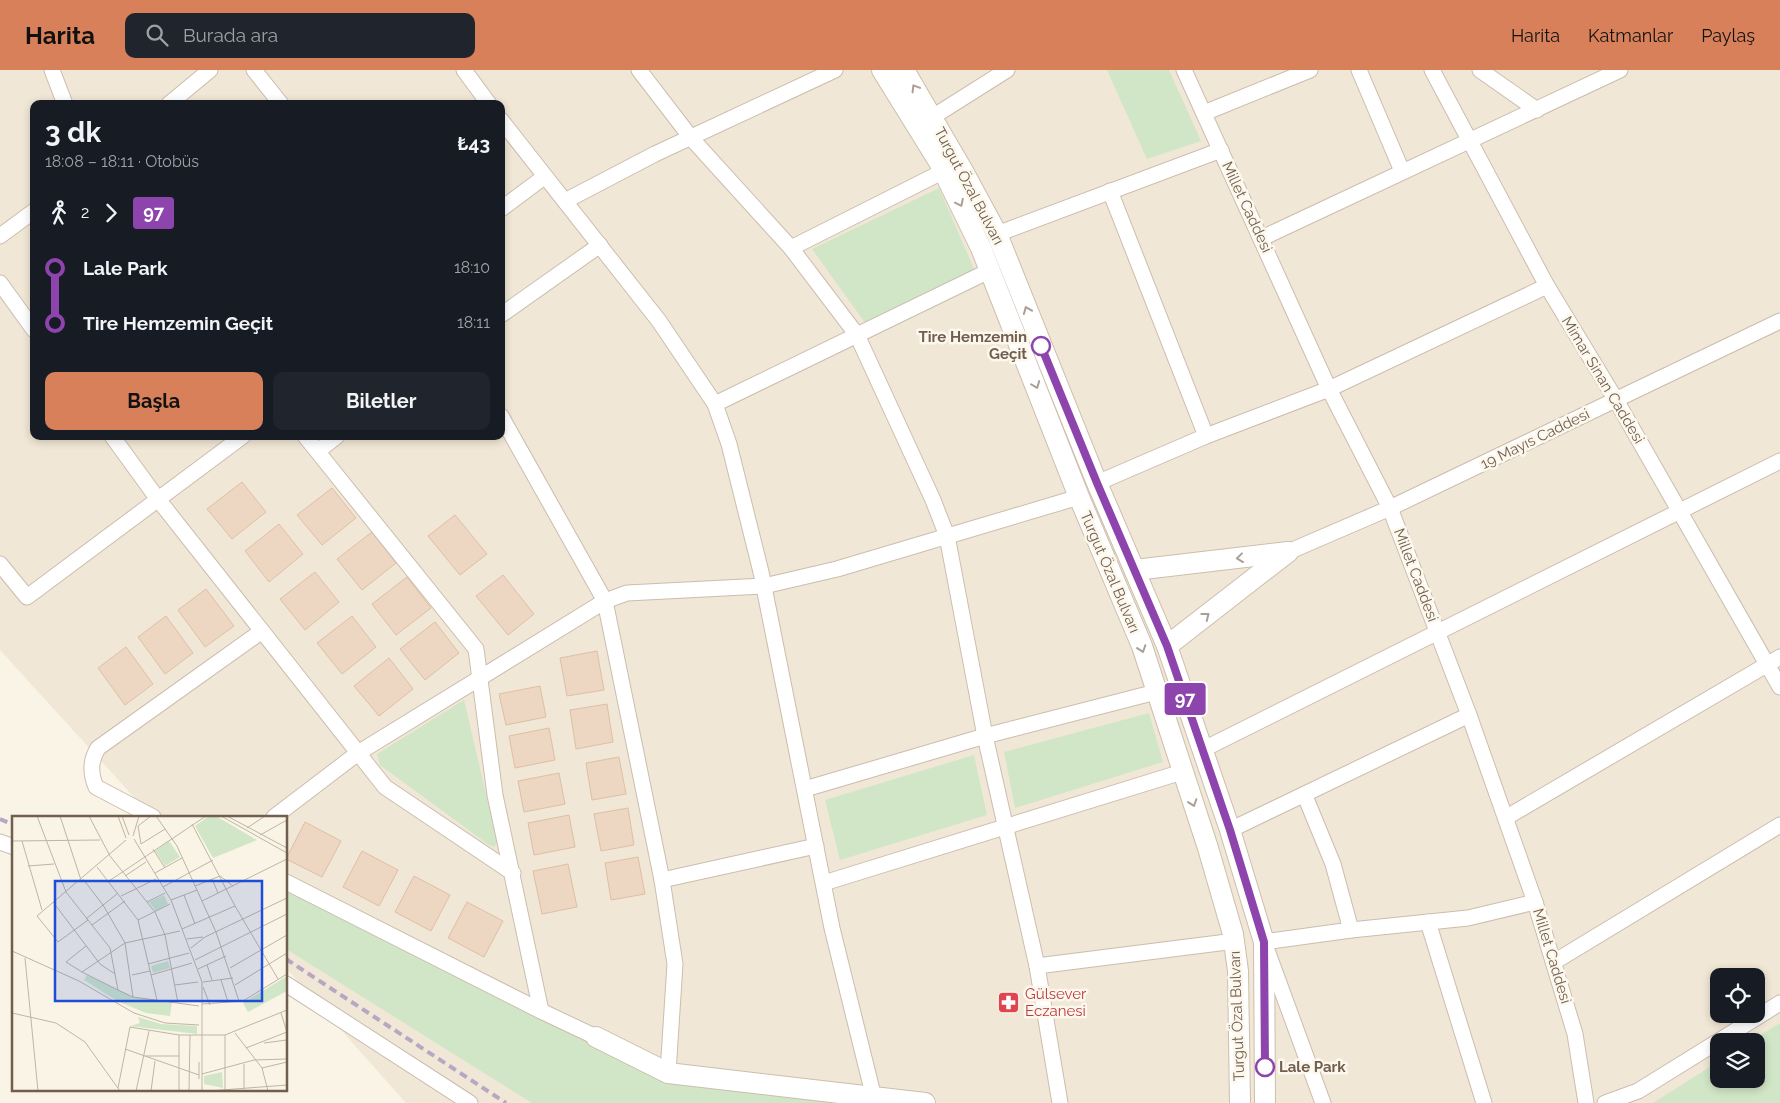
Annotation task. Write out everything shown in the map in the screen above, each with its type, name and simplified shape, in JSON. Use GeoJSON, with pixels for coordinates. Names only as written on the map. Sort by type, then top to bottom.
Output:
{"type":"FeatureCollection","features":[{"type":"Feature","properties":{"kind":"main road","name":"Turgut Özal Bulvarı"},"geometry":{"type":"LineString","coordinates":[[882,70],[925,122],[997,234],[1097,483],[1167,646],[1230,830],[1264,942],[1265,1103]]}},
{"type":"Feature","properties":{"kind":"main road","name":"Turgut Özal Bulvarı"},"geometry":{"type":"LineString","coordinates":[[904,70],[944,171],[991,270],[1079,496],[1142,646],[1208,848],[1234,941],[1238,971],[1240,1103]]}},
{"type":"Feature","properties":{"kind":"main road"},"geometry":{"type":"LineString","coordinates":[[1135,570],[1288,552]]}},
{"type":"Feature","properties":{"kind":"main road"},"geometry":{"type":"LineString","coordinates":[[1167,646],[1288,552]]}},
{"type":"Feature","properties":{"kind":"main road"},"geometry":{"type":"LineString","coordinates":[[596,1037],[668,1073],[925,1103]]}},
{"type":"Feature","properties":{"kind":"street"},"geometry":{"type":"LineString","coordinates":[[52,70],[63,100]]}},
{"type":"Feature","properties":{"kind":"street"},"geometry":{"type":"LineString","coordinates":[[174,100],[210,70]]}},
{"type":"Feature","properties":{"kind":"street"},"geometry":{"type":"LineString","coordinates":[[254,70],[278,100]]}},
{"type":"Feature","properties":{"kind":"street"},"geometry":{"type":"LineString","coordinates":[[464,70],[486,100]]}},
{"type":"Feature","properties":{"kind":"street"},"geometry":{"type":"LineString","coordinates":[[639,70],[692,139],[790,248],[857,334],[948,536],[1004,828],[1037,966],[1060,1103]]}},
{"type":"Feature","properties":{"kind":"street"},"geometry":{"type":"LineString","coordinates":[[564,202],[655,154],[692,139],[835,70]]}},
{"type":"Feature","properties":{"kind":"street"},"geometry":{"type":"LineString","coordinates":[[925,122],[1007,70]]}},
{"type":"Feature","properties":{"kind":"street","name":"Millet Caddesi"},"geometry":{"type":"LineString","coordinates":[[1184,70],[1329,389],[1390,508],[1507,818],[1535,902],[1575,1034],[1586,1103]]}},
{"type":"Feature","properties":{"kind":"street"},"geometry":{"type":"LineString","coordinates":[[1204,112],[1310,70]]}},
{"type":"Feature","properties":{"kind":"street"},"geometry":{"type":"LineString","coordinates":[[1359,70],[1402,172]]}},
{"type":"Feature","properties":{"kind":"street","name":"Mimar Sinan Caddesi"},"geometry":{"type":"LineString","coordinates":[[1432,70],[1547,286],[1616,400],[1678,511],[1773,661],[1780,687]]}},
{"type":"Feature","properties":{"kind":"street"},"geometry":{"type":"LineString","coordinates":[[1480,70],[1537,110]]}},
{"type":"Feature","properties":{"kind":"street"},"geometry":{"type":"LineString","coordinates":[[1262,238],[1620,70]]}},
{"type":"Feature","properties":{"kind":"street"},"geometry":{"type":"LineString","coordinates":[[505,125],[658,321],[716,404],[729,444],[764,586],[824,884],[874,1098]]}},
{"type":"Feature","properties":{"kind":"street"},"geometry":{"type":"LineString","coordinates":[[997,234],[1221,150]]}},
{"type":"Feature","properties":{"kind":"street"},"geometry":{"type":"LineString","coordinates":[[790,248],[944,171]]}},
{"type":"Feature","properties":{"kind":"street"},"geometry":{"type":"LineString","coordinates":[[505,205],[544,177]]}},
{"type":"Feature","properties":{"kind":"street"},"geometry":{"type":"LineString","coordinates":[[1110,191],[1206,436]]}},
{"type":"Feature","properties":{"kind":"street"},"geometry":{"type":"LineString","coordinates":[[0,236],[30,214]]}},
{"type":"Feature","properties":{"kind":"street"},"geometry":{"type":"LineString","coordinates":[[505,311],[600,245]]}},
{"type":"Feature","properties":{"kind":"street"},"geometry":{"type":"LineString","coordinates":[[716,404],[991,270]]}},
{"type":"Feature","properties":{"kind":"street"},"geometry":{"type":"LineString","coordinates":[[0,283],[30,324]]}},
{"type":"Feature","properties":{"kind":"street"},"geometry":{"type":"LineString","coordinates":[[1097,483],[1206,436],[1329,389],[1547,286]]}},
{"type":"Feature","properties":{"kind":"street","name":"19 Mayıs Caddesi"},"geometry":{"type":"LineString","coordinates":[[1288,552],[1390,508],[1780,321]]}},
{"type":"Feature","properties":{"kind":"street"},"geometry":{"type":"LineString","coordinates":[[505,423],[605,601],[662,880],[675,964],[668,1073]]}},
{"type":"Feature","properties":{"kind":"street"},"geometry":{"type":"LineString","coordinates":[[115,440],[157,498],[385,787],[513,874]]}},
{"type":"Feature","properties":{"kind":"street"},"geometry":{"type":"LineString","coordinates":[[0,564],[27,597],[157,498],[237,440]]}},
{"type":"Feature","properties":{"kind":"street"},"geometry":{"type":"LineString","coordinates":[[309,440],[476,649],[495,795],[541,1011]]}},
{"type":"Feature","properties":{"kind":"street"},"geometry":{"type":"LineString","coordinates":[[318,450],[332,440]]}},
{"type":"Feature","properties":{"kind":"street"},"geometry":{"type":"LineString","coordinates":[[1202,750],[1780,461]]}},
{"type":"Feature","properties":{"kind":"street"},"geometry":{"type":"LineString","coordinates":[[275,816],[358,753],[479,679],[539,639],[605,601],[627,593],[764,586],[837,569],[1079,496]]}},
{"type":"Feature","properties":{"kind":"street"},"geometry":{"type":"LineString","coordinates":[[151,816],[96,788],[92,774],[95,754],[98,748],[262,631]]}},
{"type":"Feature","properties":{"kind":"street"},"geometry":{"type":"LineString","coordinates":[[1507,818],[1773,661]]}},
{"type":"Feature","properties":{"kind":"street"},"geometry":{"type":"LineString","coordinates":[[805,788],[985,736],[1156,692]]}},
{"type":"Feature","properties":{"kind":"street"},"geometry":{"type":"LineString","coordinates":[[1230,830],[1305,796],[1469,715]]}},
{"type":"Feature","properties":{"kind":"street"},"geometry":{"type":"LineString","coordinates":[[824,884],[1182,772]]}},
{"type":"Feature","properties":{"kind":"street"},"geometry":{"type":"LineString","coordinates":[[1305,796],[1333,864],[1350,930]]}},
{"type":"Feature","properties":{"kind":"street"},"geometry":{"type":"LineString","coordinates":[[1554,962],[1780,824]]}},
{"type":"Feature","properties":{"kind":"street"},"geometry":{"type":"LineString","coordinates":[[662,880],[816,846]]}},
{"type":"Feature","properties":{"kind":"street"},"geometry":{"type":"LineString","coordinates":[[288,883],[596,1037]]}},
{"type":"Feature","properties":{"kind":"street"},"geometry":{"type":"LineString","coordinates":[[1323,1103],[1264,942],[1350,930],[1468,918],[1535,902]]}},
{"type":"Feature","properties":{"kind":"street"},"geometry":{"type":"LineString","coordinates":[[1428,922],[1484,1103]]}},
{"type":"Feature","properties":{"kind":"street"},"geometry":{"type":"LineString","coordinates":[[1037,966],[1234,941]]}},
{"type":"Feature","properties":{"kind":"street"},"geometry":{"type":"LineString","coordinates":[[288,985],[470,1103]]}},
{"type":"Feature","properties":{"kind":"street"},"geometry":{"type":"LineString","coordinates":[[1604,1103],[1638,1091],[1780,1003]]}},
{"type":"Feature","properties":{"kind":"shaded area"},"geometry":{"type":"Polygon","coordinates":[[[0,70],[1780,70],[1780,1103],[406,1103],[288,970],[288,816],[151,816],[0,650],[0,70]]]}},
{"type":"Feature","properties":{"kind":"green space"},"geometry":{"type":"Polygon","coordinates":[[[1107,70],[1169,70],[1201,141],[1147,159],[1107,70]]]}},
{"type":"Feature","properties":{"kind":"green space"},"geometry":{"type":"Polygon","coordinates":[[[939,188],[974,269],[866,324],[812,249],[939,188]]]}},
{"type":"Feature","properties":{"kind":"green space"},"geometry":{"type":"Polygon","coordinates":[[[464,700],[497,841],[495,847],[489,845],[380,765],[377,754],[464,700]]]}},
{"type":"Feature","properties":{"kind":"green space"},"geometry":{"type":"Polygon","coordinates":[[[1149,713],[1163,762],[1015,808],[1004,752],[1149,713]]]}},
{"type":"Feature","properties":{"kind":"green space"},"geometry":{"type":"Polygon","coordinates":[[[974,755],[987,815],[840,860],[825,800],[974,755]]]}},
{"type":"Feature","properties":{"kind":"green space"},"geometry":{"type":"Polygon","coordinates":[[[288,883],[668,1073],[935,1103],[532,1103],[288,950],[288,883]]]}},
{"type":"Feature","properties":{"kind":"green space"},"geometry":{"type":"Polygon","coordinates":[[[1780,1023],[1780,1103],[1653,1103],[1710,1067],[1710,1088],[1765,1088],[1765,1033],[1763,1033],[1780,1023]]]}},
{"type":"Feature","properties":{"kind":"building"},"geometry":{"type":"Polygon","coordinates":[[[242,482],[266,512],[232,539],[207,509],[242,482]]]}},
{"type":"Feature","properties":{"kind":"building"},"geometry":{"type":"Polygon","coordinates":[[[332,488],[356,518],[322,545],[297,515],[332,488]]]}},
{"type":"Feature","properties":{"kind":"building"},"geometry":{"type":"Polygon","coordinates":[[[455,515],[487,554],[460,575],[428,536],[455,515]]]}},
{"type":"Feature","properties":{"kind":"building"},"geometry":{"type":"Polygon","coordinates":[[[279,524],[303,554],[269,582],[245,551],[279,524]]]}},
{"type":"Feature","properties":{"kind":"building"},"geometry":{"type":"Polygon","coordinates":[[[372,532],[396,563],[362,590],[337,559],[372,532]]]}},
{"type":"Feature","properties":{"kind":"building"},"geometry":{"type":"Polygon","coordinates":[[[315,572],[339,602],[305,630],[280,599],[315,572]]]}},
{"type":"Feature","properties":{"kind":"building"},"geometry":{"type":"Polygon","coordinates":[[[503,575],[534,614],[508,635],[476,596],[503,575]]]}},
{"type":"Feature","properties":{"kind":"building"},"geometry":{"type":"Polygon","coordinates":[[[407,577],[431,608],[396,635],[372,604],[407,577]]]}},
{"type":"Feature","properties":{"kind":"building"},"geometry":{"type":"Polygon","coordinates":[[[206,589],[234,626],[205,647],[178,610],[206,589]]]}},
{"type":"Feature","properties":{"kind":"building"},"geometry":{"type":"Polygon","coordinates":[[[166,616],[193,653],[165,674],[138,637],[166,616]]]}},
{"type":"Feature","properties":{"kind":"building"},"geometry":{"type":"Polygon","coordinates":[[[352,616],[376,647],[342,674],[317,643],[352,616]]]}},
{"type":"Feature","properties":{"kind":"building"},"geometry":{"type":"Polygon","coordinates":[[[435,622],[459,653],[425,680],[400,649],[435,622]]]}},
{"type":"Feature","properties":{"kind":"building"},"geometry":{"type":"Polygon","coordinates":[[[126,647],[153,684],[125,705],[98,668],[126,647]]]}},
{"type":"Feature","properties":{"kind":"building"},"geometry":{"type":"Polygon","coordinates":[[[597,651],[604,690],[567,696],[560,658],[597,651]]]}},
{"type":"Feature","properties":{"kind":"building"},"geometry":{"type":"Polygon","coordinates":[[[389,658],[413,689],[379,716],[354,686],[389,658]]]}},
{"type":"Feature","properties":{"kind":"building"},"geometry":{"type":"Polygon","coordinates":[[[540,686],[546,717],[506,725],[499,694],[540,686]]]}},
{"type":"Feature","properties":{"kind":"building"},"geometry":{"type":"Polygon","coordinates":[[[607,704],[613,742],[576,749],[570,710],[607,704]]]}},
{"type":"Feature","properties":{"kind":"building"},"geometry":{"type":"Polygon","coordinates":[[[549,728],[555,760],[515,768],[509,736],[549,728]]]}},
{"type":"Feature","properties":{"kind":"building"},"geometry":{"type":"Polygon","coordinates":[[[619,757],[626,794],[592,800],[586,763],[619,757]]]}},
{"type":"Feature","properties":{"kind":"building"},"geometry":{"type":"Polygon","coordinates":[[[559,773],[565,804],[524,812],[518,781],[559,773]]]}},
{"type":"Feature","properties":{"kind":"building"},"geometry":{"type":"Polygon","coordinates":[[[628,808],[634,845],[601,851],[594,814],[628,808]]]}},
{"type":"Feature","properties":{"kind":"building"},"geometry":{"type":"Polygon","coordinates":[[[569,815],[575,847],[534,855],[528,823],[569,815]]]}},
{"type":"Feature","properties":{"kind":"building"},"geometry":{"type":"Polygon","coordinates":[[[305,822],[341,841],[322,877],[288,860],[288,855],[305,822]]]}},
{"type":"Feature","properties":{"kind":"building"},"geometry":{"type":"Polygon","coordinates":[[[362,851],[398,870],[379,906],[343,887],[362,851]]]}},
{"type":"Feature","properties":{"kind":"building"},"geometry":{"type":"Polygon","coordinates":[[[638,857],[645,894],[611,900],[605,863],[638,857]]]}},
{"type":"Feature","properties":{"kind":"building"},"geometry":{"type":"Polygon","coordinates":[[[568,864],[577,907],[542,914],[533,871],[568,864]]]}},
{"type":"Feature","properties":{"kind":"building"},"geometry":{"type":"Polygon","coordinates":[[[414,876],[450,895],[431,931],[395,912],[414,876]]]}},
{"type":"Feature","properties":{"kind":"building"},"geometry":{"type":"Polygon","coordinates":[[[467,902],[503,921],[484,957],[448,938],[467,902]]]}},
{"type":"Feature","properties":{"kind":"railway"},"geometry":{"type":"LineString","coordinates":[[0,819],[12,824]]}},
{"type":"Feature","properties":{"kind":"railway"},"geometry":{"type":"LineString","coordinates":[[288,960],[506,1103]]}},
{"type":"Feature","properties":{"kind":"bus line","name":"97"},"geometry":{"type":"LineString","coordinates":[[1041,346],[1167,646],[1230,830],[1264,942],[1265,1067]]}},
{"type":"Feature","properties":{"kind":"place","name":"Tire Hemzemin Geçit"},"geometry":{"type":"Point","coordinates":[1041,346]}},
{"type":"Feature","properties":{"kind":"place","name":"Gülsever Eczanesi"},"geometry":{"type":"Point","coordinates":[1009,1003]}},
{"type":"Feature","properties":{"kind":"place","name":"Lale Park"},"geometry":{"type":"Point","coordinates":[1265,1067]}}]}
